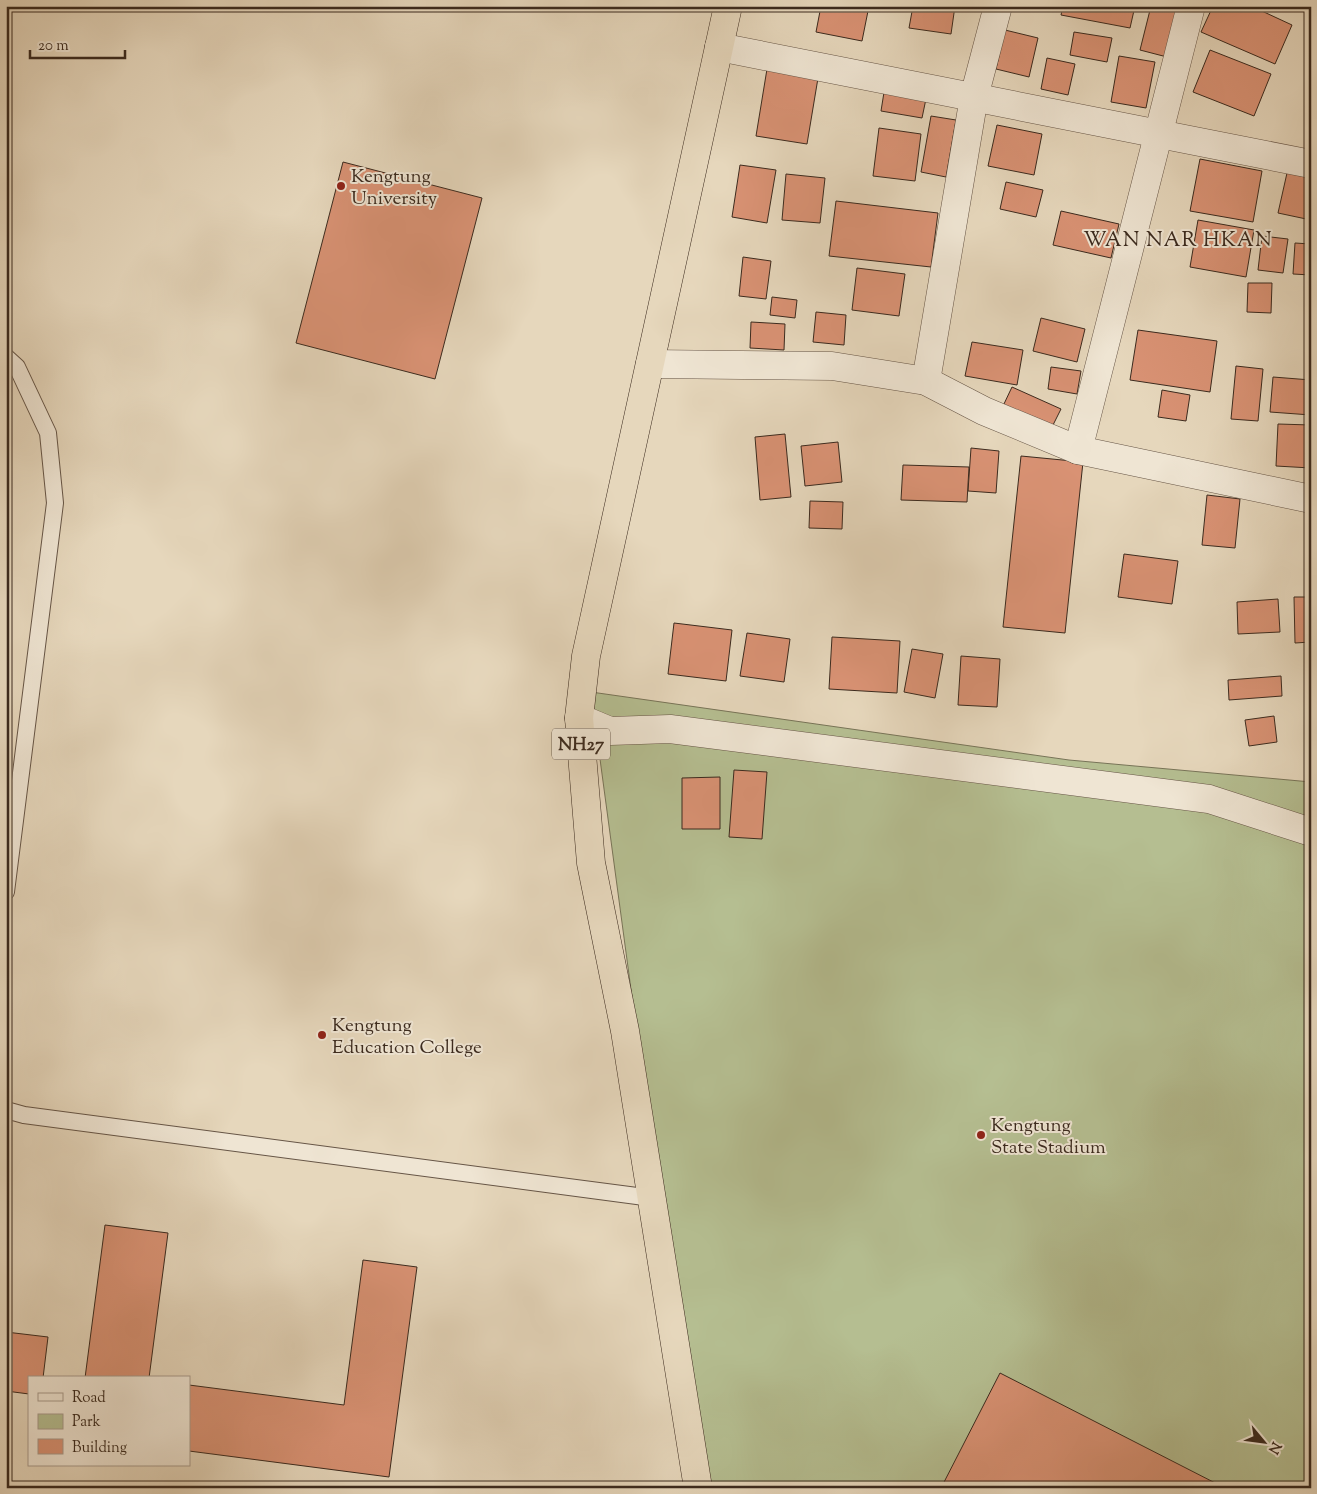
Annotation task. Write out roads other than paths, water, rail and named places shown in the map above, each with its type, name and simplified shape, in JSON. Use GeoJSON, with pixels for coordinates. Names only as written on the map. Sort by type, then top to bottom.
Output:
{"type":"FeatureCollection","features":[{"type":"Feature","properties":{"kind":"highway","name":"NH27"},"geometry":{"type":"LineString","coordinates":[[698,1488],[625,1031],[591,863],[579,718],[586,656],[728,6]]}},
{"type":"Feature","properties":{"kind":"street"},"geometry":{"type":"LineString","coordinates":[[926,381],[974,97],[998,6]]}},
{"type":"Feature","properties":{"kind":"street"},"geometry":{"type":"LineString","coordinates":[[1078,450],[1191,6]]}},
{"type":"Feature","properties":{"kind":"street"},"geometry":{"type":"LineString","coordinates":[[720,46],[1311,164]]}},
{"type":"Feature","properties":{"kind":"street"},"geometry":{"type":"LineString","coordinates":[[650,364],[832,366],[926,381],[984,411],[1078,450],[1311,499]]}},
{"type":"Feature","properties":{"kind":"street"},"geometry":{"type":"LineString","coordinates":[[579,718],[610,731],[670,729],[1209,799],[1311,832]]}},
{"type":"Feature","properties":{"kind":"lane"},"geometry":{"type":"LineString","coordinates":[[6,357],[17,367],[48,432],[55,503],[6,892]]}},
{"type":"Feature","properties":{"kind":"lane"},"geometry":{"type":"LineString","coordinates":[[6,1110],[24,1115],[652,1198]]}},
{"type":"Feature","properties":{"kind":"place","name":"Kengtung University"},"geometry":{"type":"Point","coordinates":[341,186]}},
{"type":"Feature","properties":{"kind":"place","name":"Kengtung Education College"},"geometry":{"type":"Point","coordinates":[322,1035]}},
{"type":"Feature","properties":{"kind":"place","name":"Kengtung State Stadium"},"geometry":{"type":"Point","coordinates":[981,1135]}},
{"type":"Feature","properties":{"kind":"district","name":"WAN NAR HKAN"},"geometry":{"type":"Point","coordinates":[1178,239]}}]}
